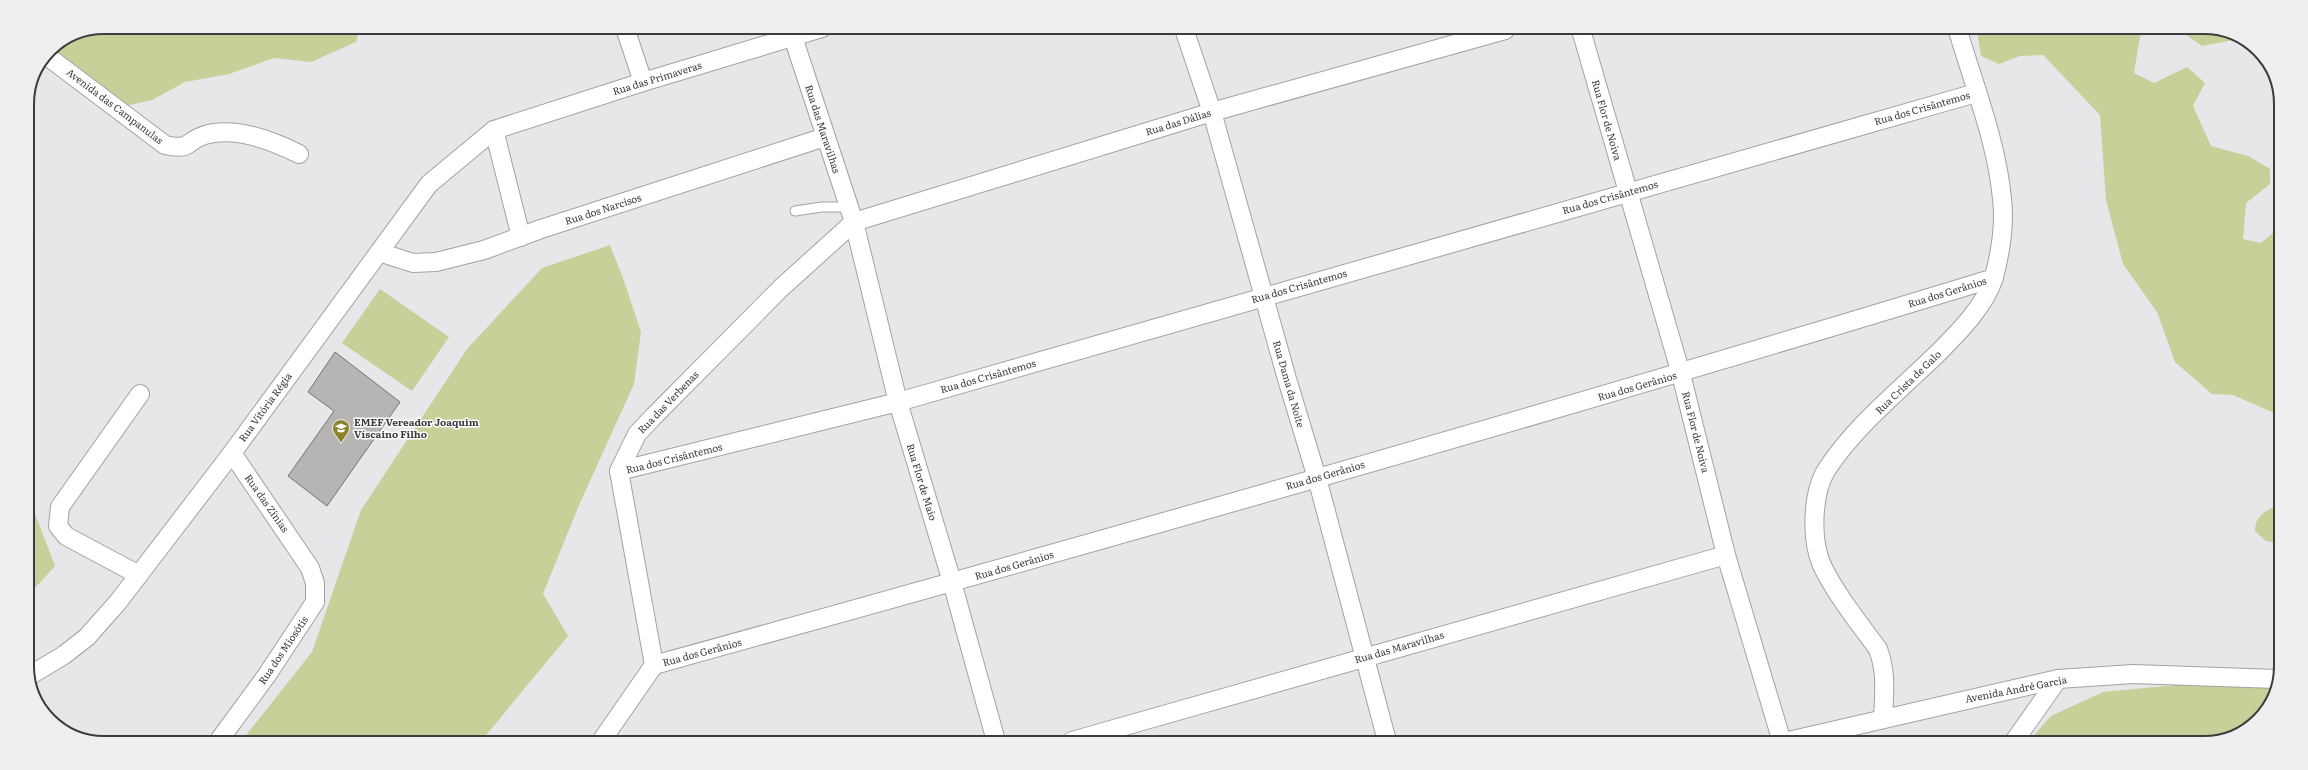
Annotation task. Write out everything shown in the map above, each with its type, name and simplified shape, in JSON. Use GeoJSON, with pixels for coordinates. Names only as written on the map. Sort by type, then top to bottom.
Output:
{"type":"FeatureCollection","features":[{"type":"Feature","properties":{"kind":"street"},"geometry":{"type":"LineString","coordinates":[[627,34],[643,82]]}},
{"type":"Feature","properties":{"kind":"street","name":"Rua das Primaveras"},"geometry":{"type":"LineString","coordinates":[[494,130],[643,82],[800,34]]}},
{"type":"Feature","properties":{"kind":"street","name":"Rua Dama da Noite"},"geometry":{"type":"LineString","coordinates":[[1186,34],[1212,112],[1317,478],[1364,657],[1387,736]]}},
{"type":"Feature","properties":{"kind":"street","name":"Rua das Dálias"},"geometry":{"type":"LineString","coordinates":[[852,215],[1491,34]]}},
{"type":"Feature","properties":{"kind":"street","name":"Rua Flor de Noiva"},"geometry":{"type":"LineString","coordinates":[[1581,34],[1681,374],[1726,555],[1781,736]]}},
{"type":"Feature","properties":{"kind":"street","name":"Rua Crista de Galo"},"geometry":{"type":"LineString","coordinates":[[1883,719],[1885,680],[1884,664],[1878,649],[1822,564],[1815,542],[1814,522],[1818,494],[1826,471],[1868,420],[1963,328],[1977,309],[1994,278],[2001,234],[2003,201],[1992,145],[1959,34]]}},
{"type":"Feature","properties":{"kind":"street","name":"Rua das Maravilhas"},"geometry":{"type":"LineString","coordinates":[[793,36],[825,137],[852,215]]}},
{"type":"Feature","properties":{"kind":"street","name":"Avenida das Campanulas"},"geometry":{"type":"LineString","coordinates":[[51,59],[165,144],[182,147],[190,145],[205,135],[240,134],[261,138],[299,154]]}},
{"type":"Feature","properties":{"kind":"street","name":"Rua dos Crisântemos"},"geometry":{"type":"LineString","coordinates":[[620,471],[898,402],[1628,191],[1976,93]]}},
{"type":"Feature","properties":{"kind":"street"},"geometry":{"type":"LineString","coordinates":[[494,130],[521,237]]}},
{"type":"Feature","properties":{"kind":"street","name":"Rua Vitória Régia"},"geometry":{"type":"LineString","coordinates":[[34,673],[64,655],[87,637],[118,602],[232,453],[429,184],[494,130]]}},
{"type":"Feature","properties":{"kind":"street","name":"Rua dos Narcisos"},"geometry":{"type":"LineString","coordinates":[[379,252],[413,263],[436,262],[484,250],[825,137]]}},
{"type":"Feature","properties":{"kind":"street","name":"Rua Flor de Maio"},"geometry":{"type":"LineString","coordinates":[[852,215],[898,402],[952,582],[995,736]]}},
{"type":"Feature","properties":{"kind":"street","name":"Rua das Verbenas"},"geometry":{"type":"LineString","coordinates":[[620,471],[637,434],[852,215]]}},
{"type":"Feature","properties":{"kind":"street","name":"Rua dos Gerânios"},"geometry":{"type":"LineString","coordinates":[[654,665],[952,582],[1681,374],[1994,278]]}},
{"type":"Feature","properties":{"kind":"street"},"geometry":{"type":"LineString","coordinates":[[138,575],[66,536],[58,526],[60,507],[140,394]]}},
{"type":"Feature","properties":{"kind":"street","name":"Rua das Zínias"},"geometry":{"type":"LineString","coordinates":[[232,453],[301,552]]}},
{"type":"Feature","properties":{"kind":"street"},"geometry":{"type":"LineString","coordinates":[[605,736],[654,665],[620,471]]}},
{"type":"Feature","properties":{"kind":"street","name":"Rua dos Miosótis"},"geometry":{"type":"LineString","coordinates":[[222,736],[267,675],[315,602],[315,583],[310,568],[301,552]]}},
{"type":"Feature","properties":{"kind":"street","name":"Rua das Maravilhas"},"geometry":{"type":"LineString","coordinates":[[1089,736],[1726,555]]}},
{"type":"Feature","properties":{"kind":"street","name":"Avenida André Garcia"},"geometry":{"type":"LineString","coordinates":[[1809,736],[2058,679],[2133,674],[2273,679]]}},
{"type":"Feature","properties":{"kind":"street"},"geometry":{"type":"LineString","coordinates":[[2018,736],[2058,679]]}},
{"type":"Feature","properties":{"kind":"lane"},"geometry":{"type":"LineString","coordinates":[[795,211],[822,207],[852,215]]}},
{"type":"Feature","properties":{"kind":"green space"},"geometry":{"type":"Polygon","coordinates":[[[100,34],[358,34],[356,42],[311,62],[274,58],[229,74],[185,82],[152,100],[125,106],[56,54],[58,51],[77,39],[100,34]]]}},
{"type":"Feature","properties":{"kind":"green space"},"geometry":{"type":"Polygon","coordinates":[[[1977,34],[2144,34],[2140,36],[2134,73],[2154,83],[2187,67],[2205,83],[2193,106],[2211,146],[2248,156],[2270,169],[2270,184],[2246,203],[2243,239],[2261,243],[2274,232],[2274,413],[2233,395],[2212,394],[2175,362],[2157,312],[2123,264],[2106,200],[2100,115],[2043,55],[2020,56],[1999,64],[1981,56],[1977,34]]]}},
{"type":"Feature","properties":{"kind":"green space"},"geometry":{"type":"Polygon","coordinates":[[[2185,34],[2222,36],[2233,40],[2202,46],[2185,34]]]}},
{"type":"Feature","properties":{"kind":"green space"},"geometry":{"type":"Polygon","coordinates":[[[610,245],[641,332],[634,384],[579,505],[543,594],[568,636],[485,736],[245,736],[312,652],[361,510],[467,349],[542,268],[610,245]]]}},
{"type":"Feature","properties":{"kind":"green space"},"geometry":{"type":"Polygon","coordinates":[[[380,289],[449,337],[412,391],[342,343],[380,289]]]}},
{"type":"Feature","properties":{"kind":"green space"},"geometry":{"type":"Polygon","coordinates":[[[2274,507],[2274,542],[2266,541],[2255,531],[2255,526],[2259,517],[2274,507]]]}},
{"type":"Feature","properties":{"kind":"green space"},"geometry":{"type":"Polygon","coordinates":[[[34,511],[55,566],[34,589],[34,511]]]}},
{"type":"Feature","properties":{"kind":"green space"},"geometry":{"type":"Polygon","coordinates":[[[2218,681],[2271,686],[2265,701],[2250,719],[2235,729],[2217,735],[2033,736],[2051,716],[2103,692],[2218,681]]]}},
{"type":"Feature","properties":{"kind":"building","name":"EMEF Vereador Joaquim Víscaino Filho"},"geometry":{"type":"Polygon","coordinates":[[[335,352],[400,402],[327,506],[288,476],[334,411],[308,392],[335,352]]]}},
{"type":"Feature","properties":{"kind":"place","name":"EMEF Vereador Joaquim Víscaino Filho"},"geometry":{"type":"Point","coordinates":[341,443]}}]}
